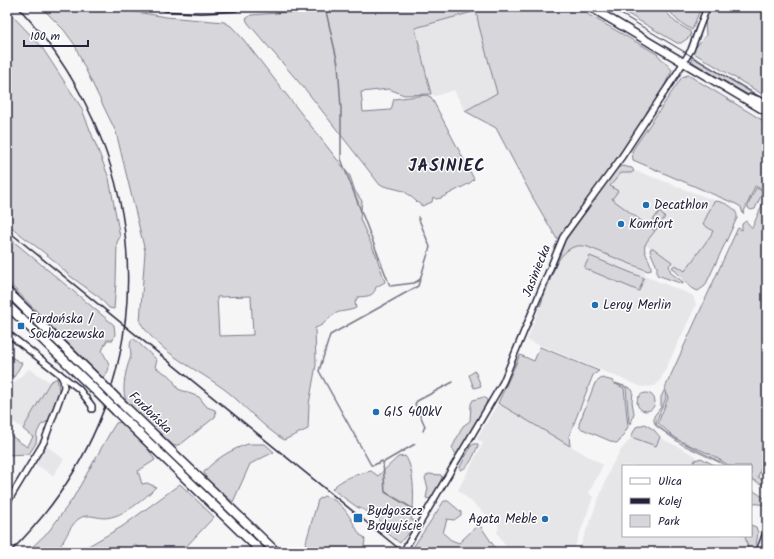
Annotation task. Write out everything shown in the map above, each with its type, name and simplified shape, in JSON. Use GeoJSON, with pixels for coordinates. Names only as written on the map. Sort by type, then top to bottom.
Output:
{"type":"FeatureCollection","features":[{"type":"Feature","properties":{"kind":"main road","name":"Fordońska"},"geometry":{"type":"LineString","coordinates":[[7,291],[276,552]]}},
{"type":"Feature","properties":{"kind":"main road","name":"Fordońska"},"geometry":{"type":"LineString","coordinates":[[7,305],[262,552]]}},
{"type":"Feature","properties":{"kind":"street"},"geometry":{"type":"LineString","coordinates":[[166,7],[201,9],[235,7]]}},
{"type":"Feature","properties":{"kind":"street"},"geometry":{"type":"LineString","coordinates":[[590,7],[767,112]]}},
{"type":"Feature","properties":{"kind":"street","name":"Jasiniecka"},"geometry":{"type":"LineString","coordinates":[[403,552],[505,378],[566,232],[620,158],[684,62],[692,46],[707,7]]}},
{"type":"Feature","properties":{"kind":"street"},"geometry":{"type":"LineString","coordinates":[[715,80],[767,104]]}},
{"type":"Feature","properties":{"kind":"street"},"geometry":{"type":"LineString","coordinates":[[7,333],[79,389],[92,406],[92,409]]}},
{"type":"Feature","properties":{"kind":"street"},"geometry":{"type":"LineString","coordinates":[[7,503],[44,442],[64,387],[60,374]]}},
{"type":"Feature","properties":{"kind":"street"},"geometry":{"type":"LineString","coordinates":[[760,552],[767,533]]}},
{"type":"Feature","properties":{"kind":"shaded area"},"geometry":{"type":"Polygon","coordinates":[[[476,11],[497,93],[465,111],[454,90],[436,96],[431,94],[415,28],[476,11]]]}},
{"type":"Feature","properties":{"kind":"shaded area","name":"Leroy Merlin"},"geometry":{"type":"Polygon","coordinates":[[[622,168],[642,173],[716,201],[716,231],[685,275],[647,245],[635,263],[591,246],[644,271],[645,276],[692,295],[694,298],[696,305],[660,381],[655,386],[642,387],[527,340],[559,256],[606,194],[622,168]]]}},
{"type":"Feature","properties":{"kind":"shaded area"},"geometry":{"type":"Polygon","coordinates":[[[29,369],[50,382],[23,429],[7,417],[7,389],[29,369]]]}},
{"type":"Feature","properties":{"kind":"shaded area"},"geometry":{"type":"Polygon","coordinates":[[[498,403],[603,465],[589,493],[593,497],[573,552],[509,552],[497,533],[499,526],[458,490],[483,443],[477,439],[498,403]]]}},
{"type":"Feature","properties":{"kind":"shaded area"},"geometry":{"type":"Polygon","coordinates":[[[637,431],[655,435],[696,456],[698,461],[696,465],[622,465],[622,537],[748,537],[751,552],[578,552],[611,467],[620,451],[637,431]]]}},
{"type":"Feature","properties":{"kind":"shaded area"},"geometry":{"type":"Polygon","coordinates":[[[45,445],[64,459],[53,476],[34,463],[45,445]]]}},
{"type":"Feature","properties":{"kind":"green space"},"geometry":{"type":"Polygon","coordinates":[[[41,7],[107,7],[166,17],[224,22],[231,26],[243,39],[350,176],[355,191],[362,201],[360,219],[376,255],[385,282],[376,287],[374,293],[367,296],[358,297],[355,302],[356,308],[336,313],[322,325],[315,328],[316,365],[309,404],[308,429],[284,440],[276,435],[228,392],[169,353],[158,344],[140,322],[145,251],[116,132],[75,45],[64,30],[41,7]],[[251,296],[217,297],[219,336],[253,335],[251,296]]]}},
{"type":"Feature","properties":{"kind":"green space"},"geometry":{"type":"Polygon","coordinates":[[[314,7],[575,7],[657,54],[672,70],[659,97],[647,111],[645,119],[562,236],[557,239],[533,198],[496,128],[465,111],[497,93],[476,11],[415,28],[431,94],[404,95],[389,89],[361,92],[363,112],[391,110],[394,99],[426,95],[431,97],[474,179],[470,183],[441,198],[436,199],[433,197],[432,202],[422,206],[404,191],[380,185],[309,94],[246,19],[251,15],[305,11],[314,7]]]}},
{"type":"Feature","properties":{"kind":"green space"},"geometry":{"type":"Polygon","coordinates":[[[616,7],[662,7],[675,22],[690,31],[691,36],[681,43],[677,43],[616,7]]]}},
{"type":"Feature","properties":{"kind":"green space"},"geometry":{"type":"Polygon","coordinates":[[[666,7],[701,7],[692,30],[678,21],[666,7]]]}},
{"type":"Feature","properties":{"kind":"green space"},"geometry":{"type":"Polygon","coordinates":[[[710,7],[767,7],[767,97],[692,52],[706,35],[705,19],[710,7]]]}},
{"type":"Feature","properties":{"kind":"green space"},"geometry":{"type":"Polygon","coordinates":[[[7,10],[41,46],[81,107],[109,178],[120,237],[117,242],[114,309],[109,308],[99,297],[70,276],[51,258],[11,227],[7,214],[7,10]]]}},
{"type":"Feature","properties":{"kind":"green space"},"geometry":{"type":"Polygon","coordinates":[[[690,56],[767,102],[750,96],[694,63],[690,56]]]}},
{"type":"Feature","properties":{"kind":"green space"},"geometry":{"type":"Polygon","coordinates":[[[688,75],[767,123],[767,185],[763,190],[755,186],[743,214],[741,207],[736,204],[633,160],[632,151],[682,77],[688,75]]]}},
{"type":"Feature","properties":{"kind":"green space","name":"Komfort"},"geometry":{"type":"Polygon","coordinates":[[[622,166],[632,168],[634,171],[631,173],[621,173],[610,186],[618,191],[612,199],[655,231],[647,241],[644,248],[651,270],[648,271],[588,247],[578,246],[569,249],[561,256],[556,265],[565,241],[617,168],[622,166]]]}},
{"type":"Feature","properties":{"kind":"green space"},"geometry":{"type":"Polygon","coordinates":[[[756,188],[763,191],[755,209],[751,210],[748,208],[748,205],[756,188]]]}},
{"type":"Feature","properties":{"kind":"green space"},"geometry":{"type":"Polygon","coordinates":[[[767,194],[767,452],[758,477],[767,483],[767,487],[752,480],[752,465],[728,465],[710,454],[678,440],[658,423],[668,398],[665,388],[736,232],[738,228],[742,230],[742,224],[746,221],[752,228],[767,194]]]}},
{"type":"Feature","properties":{"kind":"green space"},"geometry":{"type":"Polygon","coordinates":[[[715,201],[733,208],[737,214],[737,218],[705,286],[698,291],[691,288],[672,267],[676,265],[685,271],[711,235],[713,231],[703,224],[715,201]]]}},
{"type":"Feature","properties":{"kind":"green space"},"geometry":{"type":"Polygon","coordinates":[[[659,212],[665,217],[656,230],[649,225],[659,212]]]}},
{"type":"Feature","properties":{"kind":"green space"},"geometry":{"type":"Polygon","coordinates":[[[7,236],[114,325],[115,334],[113,340],[107,340],[102,351],[109,369],[102,378],[7,281],[7,236]]]}},
{"type":"Feature","properties":{"kind":"green space"},"geometry":{"type":"Polygon","coordinates":[[[651,248],[672,262],[669,266],[671,273],[683,282],[683,284],[657,275],[657,267],[650,251],[651,248]]]}},
{"type":"Feature","properties":{"kind":"green space"},"geometry":{"type":"Polygon","coordinates":[[[590,256],[644,278],[639,291],[584,268],[590,256]]]}},
{"type":"Feature","properties":{"kind":"green space"},"geometry":{"type":"Polygon","coordinates":[[[556,265],[540,306],[550,276],[556,265]]]}},
{"type":"Feature","properties":{"kind":"green space"},"geometry":{"type":"Polygon","coordinates":[[[7,296],[102,387],[100,391],[7,302],[7,296]]]}},
{"type":"Feature","properties":{"kind":"green space"},"geometry":{"type":"Polygon","coordinates":[[[133,338],[157,360],[155,367],[171,377],[178,389],[199,397],[207,407],[215,410],[215,417],[181,444],[174,446],[139,415],[125,398],[125,378],[131,356],[130,343],[133,338]]]}},
{"type":"Feature","properties":{"kind":"green space"},"geometry":{"type":"Polygon","coordinates":[[[540,347],[599,371],[593,375],[569,436],[570,446],[498,403],[520,355],[534,361],[540,347]]]}},
{"type":"Feature","properties":{"kind":"green space"},"geometry":{"type":"Polygon","coordinates":[[[7,355],[22,363],[14,377],[7,373],[7,355]]]}},
{"type":"Feature","properties":{"kind":"green space"},"geometry":{"type":"Polygon","coordinates":[[[475,371],[481,386],[474,388],[469,375],[475,371]]]}},
{"type":"Feature","properties":{"kind":"green space"},"geometry":{"type":"Polygon","coordinates":[[[57,378],[60,396],[52,415],[48,421],[41,425],[37,433],[36,443],[29,454],[7,455],[7,433],[27,447],[33,437],[23,429],[50,382],[57,378]]]}},
{"type":"Feature","properties":{"kind":"green space"},"geometry":{"type":"Polygon","coordinates":[[[602,378],[613,381],[613,383],[624,388],[628,427],[619,442],[615,443],[580,428],[579,424],[595,383],[602,378]]]}},
{"type":"Feature","properties":{"kind":"green space"},"geometry":{"type":"Polygon","coordinates":[[[615,383],[630,388],[633,391],[632,402],[634,413],[631,424],[629,423],[626,387],[615,383]]]}},
{"type":"Feature","properties":{"kind":"green space"},"geometry":{"type":"Polygon","coordinates":[[[665,389],[666,398],[656,422],[657,425],[665,432],[682,442],[725,465],[681,444],[656,426],[654,416],[661,407],[661,397],[665,389]]]}},
{"type":"Feature","properties":{"kind":"green space"},"geometry":{"type":"Polygon","coordinates":[[[646,393],[652,396],[655,402],[652,408],[646,411],[640,408],[637,402],[640,396],[646,393]]]}},
{"type":"Feature","properties":{"kind":"green space"},"geometry":{"type":"Polygon","coordinates":[[[484,397],[487,400],[485,409],[458,454],[456,454],[452,448],[463,426],[470,421],[471,404],[473,400],[484,397]]]}},
{"type":"Feature","properties":{"kind":"green space"},"geometry":{"type":"Polygon","coordinates":[[[120,405],[182,465],[173,463],[118,409],[120,405]]]}},
{"type":"Feature","properties":{"kind":"green space"},"geometry":{"type":"Polygon","coordinates":[[[121,422],[140,439],[155,460],[138,471],[142,484],[147,483],[156,487],[133,507],[119,515],[104,518],[86,516],[80,518],[72,527],[62,544],[54,551],[44,553],[27,552],[49,531],[72,500],[116,423],[121,422]]]}},
{"type":"Feature","properties":{"kind":"green space"},"geometry":{"type":"Polygon","coordinates":[[[645,424],[654,430],[660,437],[656,446],[631,437],[636,427],[645,424]]]}},
{"type":"Feature","properties":{"kind":"green space"},"geometry":{"type":"Polygon","coordinates":[[[248,444],[265,444],[274,452],[250,464],[233,502],[206,479],[204,472],[224,455],[248,444]]]}},
{"type":"Feature","properties":{"kind":"green space"},"geometry":{"type":"Polygon","coordinates":[[[478,444],[478,446],[471,460],[466,467],[460,470],[460,467],[471,446],[478,444]]]}},
{"type":"Feature","properties":{"kind":"green space"},"geometry":{"type":"Polygon","coordinates":[[[405,456],[411,469],[413,487],[411,520],[418,521],[415,527],[400,543],[381,528],[383,525],[376,515],[357,507],[332,489],[345,479],[360,474],[371,471],[378,476],[398,457],[405,456]]]}},
{"type":"Feature","properties":{"kind":"green space"},"geometry":{"type":"Polygon","coordinates":[[[701,458],[714,465],[692,465],[695,460],[701,458]]]}},
{"type":"Feature","properties":{"kind":"green space"},"geometry":{"type":"Polygon","coordinates":[[[181,471],[190,473],[272,552],[265,552],[181,471]]]}},
{"type":"Feature","properties":{"kind":"green space"},"geometry":{"type":"Polygon","coordinates":[[[428,474],[441,475],[443,480],[430,499],[426,498],[428,488],[425,478],[428,474]]]}},
{"type":"Feature","properties":{"kind":"green space"},"geometry":{"type":"Polygon","coordinates":[[[180,484],[214,517],[181,552],[144,552],[134,544],[132,549],[135,552],[78,552],[123,526],[180,484]]]}},
{"type":"Feature","properties":{"kind":"green space"},"geometry":{"type":"Polygon","coordinates":[[[752,490],[767,500],[767,505],[752,503],[752,490]]]}},
{"type":"Feature","properties":{"kind":"green space"},"geometry":{"type":"Polygon","coordinates":[[[324,496],[331,498],[342,507],[350,517],[360,535],[364,537],[363,552],[301,552],[304,549],[318,500],[324,496]]]}},
{"type":"Feature","properties":{"kind":"green space"},"geometry":{"type":"Polygon","coordinates":[[[444,501],[448,501],[461,512],[461,515],[454,520],[447,519],[443,533],[451,540],[459,543],[479,524],[498,552],[413,552],[412,549],[444,501]]]}},
{"type":"Feature","properties":{"kind":"green space"},"geometry":{"type":"Polygon","coordinates":[[[752,525],[756,527],[758,533],[755,552],[749,552],[745,537],[752,537],[752,525]]]}},
{"type":"Feature","properties":{"kind":"waterway"},"geometry":{"type":"LineString","coordinates":[[325,7],[338,64],[341,108],[341,159],[390,286],[414,283],[421,279]]}},
{"type":"Feature","properties":{"kind":"waterway"},"geometry":{"type":"LineString","coordinates":[[415,510],[385,492],[383,462],[382,461],[371,465],[319,371],[330,335],[418,286],[430,247],[418,217]]}},
{"type":"Feature","properties":{"kind":"waterway"},"geometry":{"type":"LineString","coordinates":[[423,431],[425,426],[415,404],[417,401],[453,382]]}},
{"type":"Feature","properties":{"kind":"waterway"},"geometry":{"type":"LineString","coordinates":[[384,462],[415,444]]}},
{"type":"Feature","properties":{"kind":"tram line"},"geometry":{"type":"LineString","coordinates":[[609,7],[767,101]]}},
{"type":"Feature","properties":{"kind":"railway"},"geometry":{"type":"LineString","coordinates":[[10,552],[61,491],[98,425],[120,354],[128,282],[121,209],[101,138],[66,70],[18,7]]}},
{"type":"Feature","properties":{"kind":"railway"},"geometry":{"type":"LineString","coordinates":[[7,230],[403,552]]}},
{"type":"Feature","properties":{"kind":"place","name":"Decathlon"},"geometry":{"type":"Point","coordinates":[646,205]}},
{"type":"Feature","properties":{"kind":"place","name":"Komfort"},"geometry":{"type":"Point","coordinates":[621,224]}},
{"type":"Feature","properties":{"kind":"place","name":"Leroy Merlin"},"geometry":{"type":"Point","coordinates":[595,305]}},
{"type":"Feature","properties":{"kind":"place","name":"Fordońska / Sochaczewska"},"geometry":{"type":"Point","coordinates":[21,326]}},
{"type":"Feature","properties":{"kind":"place","name":"GIS 400kV"},"geometry":{"type":"Point","coordinates":[376,412]}},
{"type":"Feature","properties":{"kind":"place","name":"Bydgoszcz Brdyujście"},"geometry":{"type":"Point","coordinates":[358,518]}},
{"type":"Feature","properties":{"kind":"place","name":"Agata Meble"},"geometry":{"type":"Point","coordinates":[545,519]}},
{"type":"Feature","properties":{"kind":"district","name":"JASINIEC"},"geometry":{"type":"Point","coordinates":[447,166]}}]}
